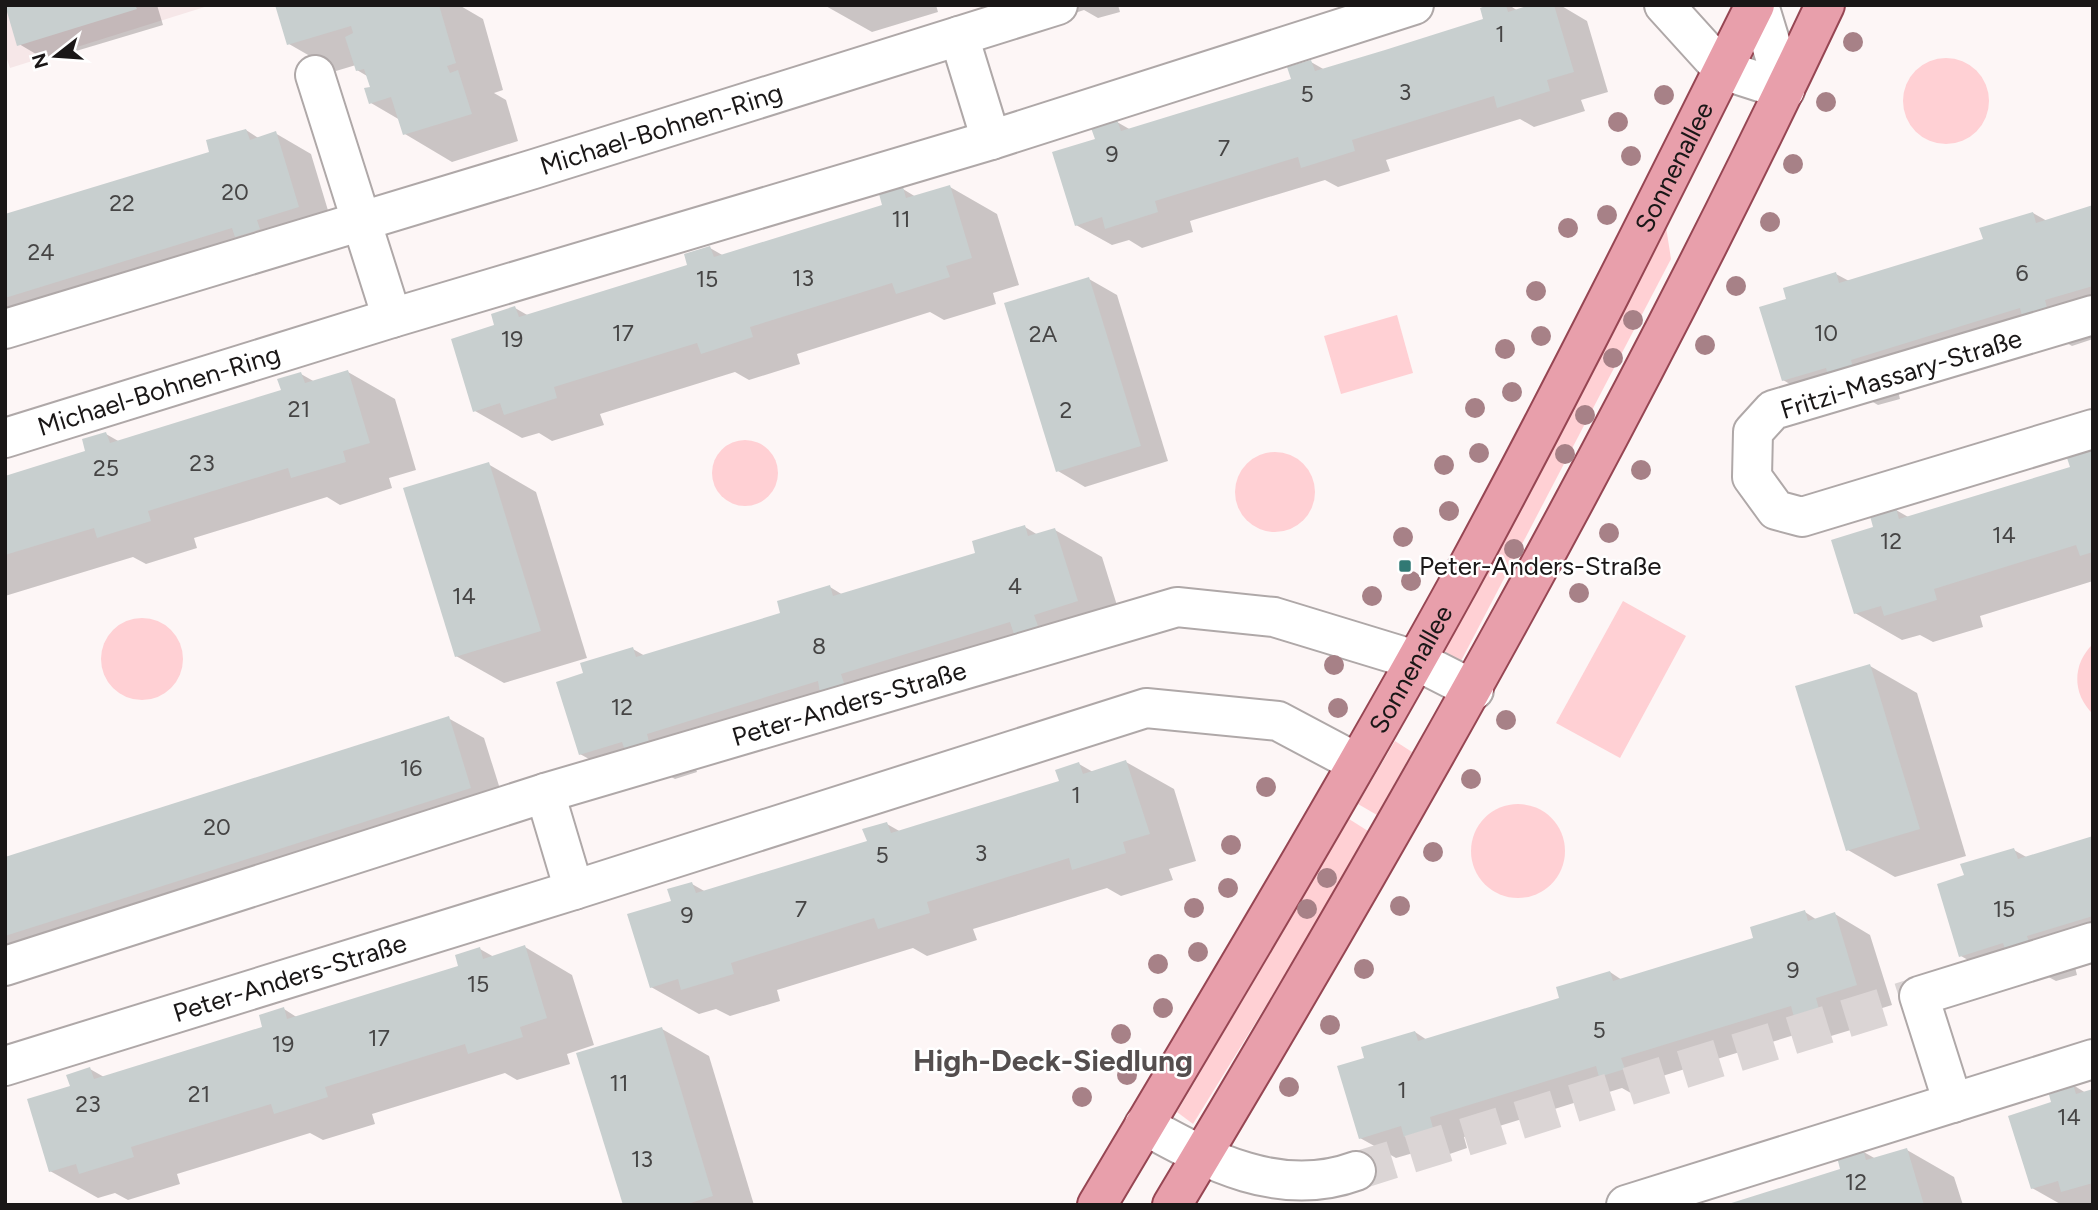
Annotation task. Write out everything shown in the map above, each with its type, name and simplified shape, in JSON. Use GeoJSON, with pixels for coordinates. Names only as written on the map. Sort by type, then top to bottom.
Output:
{"type":"FeatureCollection","features":[{"type":"Feature","properties":{"kind":"main road","name":"Sonnenallee"},"geometry":{"type":"LineString","coordinates":[[1097,1205],[1357,764],[1460,580],[1586,342],[1757,5]]}},
{"type":"Feature","properties":{"kind":"main road"},"geometry":{"type":"LineString","coordinates":[[1172,1205],[1474,690],[1688,285],[1825,5]]}},
{"type":"Feature","properties":{"kind":"street","name":"Michael-Bohnen-Ring"},"geometry":{"type":"LineString","coordinates":[[5,329],[1058,5]]}},
{"type":"Feature","properties":{"kind":"street","name":"Michael-Bohnen-Ring"},"geometry":{"type":"LineString","coordinates":[[5,438],[393,317],[991,140],[1414,5]]}},
{"type":"Feature","properties":{"kind":"street"},"geometry":{"type":"LineString","coordinates":[[1664,5],[1723,70],[1785,90]]}},
{"type":"Feature","properties":{"kind":"street"},"geometry":{"type":"LineString","coordinates":[[1757,5],[1785,90]]}},
{"type":"Feature","properties":{"kind":"street"},"geometry":{"type":"LineString","coordinates":[[959,36],[991,140]]}},
{"type":"Feature","properties":{"kind":"street"},"geometry":{"type":"LineString","coordinates":[[315,75],[393,317]]}},
{"type":"Feature","properties":{"kind":"street","name":"Fritzi-Massary-Straße"},"geometry":{"type":"LineString","coordinates":[[2093,315],[1773,410],[1753,432],[1752,477],[1776,510],[1802,517],[2093,429]]}},
{"type":"Feature","properties":{"kind":"street","name":"Peter-Anders-Straße"},"geometry":{"type":"LineString","coordinates":[[5,966],[545,793],[1177,607],[1274,617],[1415,660],[1474,690]]}},
{"type":"Feature","properties":{"kind":"street","name":"Peter-Anders-Straße"},"geometry":{"type":"LineString","coordinates":[[5,1066],[575,890],[1146,708],[1278,721],[1357,764]]}},
{"type":"Feature","properties":{"kind":"street"},"geometry":{"type":"LineString","coordinates":[[545,793],[575,890]]}},
{"type":"Feature","properties":{"kind":"street"},"geometry":{"type":"LineString","coordinates":[[1953,1103],[1919,996],[2093,942]]}},
{"type":"Feature","properties":{"kind":"street"},"geometry":{"type":"LineString","coordinates":[[1626,1205],[2093,1059]]}},
{"type":"Feature","properties":{"kind":"street"},"geometry":{"type":"LineString","coordinates":[[1144,1125],[1201,1157],[1262,1177],[1299,1182],[1356,1171]]}},
{"type":"Feature","properties":{"kind":"shaded area"},"geometry":{"type":"Polygon","coordinates":[[[5,5],[211,5],[10,68],[5,53],[5,5]]]}},
{"type":"Feature","properties":{"kind":"shaded area"},"geometry":{"type":"Polygon","coordinates":[[[1946,58],[1963,61],[1977,70],[1986,84],[1989,101],[1986,118],[1977,132],[1963,141],[1946,144],[1929,141],[1915,132],[1906,118],[1903,101],[1906,84],[1915,70],[1929,61],[1946,58]]]}},
{"type":"Feature","properties":{"kind":"shaded area"},"geometry":{"type":"Polygon","coordinates":[[[1666,227],[1671,259],[1461,661],[1440,649],[1666,227]]]}},
{"type":"Feature","properties":{"kind":"shaded area"},"geometry":{"type":"Polygon","coordinates":[[[1397,315],[1413,373],[1341,394],[1324,336],[1397,315]]]}},
{"type":"Feature","properties":{"kind":"shaded area"},"geometry":{"type":"Polygon","coordinates":[[[738,440],[752,440],[764,445],[773,454],[778,473],[776,486],[769,497],[752,506],[738,506],[726,501],[717,492],[712,480],[712,466],[717,454],[726,445],[738,440]]]}},
{"type":"Feature","properties":{"kind":"shaded area"},"geometry":{"type":"Polygon","coordinates":[[[1275,452],[1290,455],[1303,464],[1312,477],[1315,492],[1312,507],[1303,520],[1290,529],[1275,532],[1260,529],[1247,520],[1238,507],[1235,492],[1238,477],[1247,464],[1260,455],[1275,452]]]}},
{"type":"Feature","properties":{"kind":"shaded area"},"geometry":{"type":"Polygon","coordinates":[[[1623,601],[1686,636],[1620,758],[1556,723],[1623,601]]]}},
{"type":"Feature","properties":{"kind":"shaded area"},"geometry":{"type":"Polygon","coordinates":[[[142,618],[158,621],[171,630],[180,643],[183,659],[180,675],[171,688],[158,697],[142,700],[126,697],[113,688],[104,675],[101,659],[104,643],[113,630],[126,621],[142,618]]]}},
{"type":"Feature","properties":{"kind":"shaded area"},"geometry":{"type":"Polygon","coordinates":[[[2093,644],[2093,714],[2081,697],[2077,679],[2081,661],[2093,644]]]}},
{"type":"Feature","properties":{"kind":"shaded area"},"geometry":{"type":"Polygon","coordinates":[[[1395,741],[1412,752],[1377,815],[1358,804],[1395,741]]]}},
{"type":"Feature","properties":{"kind":"shaded area"},"geometry":{"type":"Polygon","coordinates":[[[1518,804],[1536,808],[1551,818],[1561,833],[1565,851],[1561,869],[1551,884],[1536,894],[1518,898],[1500,894],[1485,884],[1475,869],[1471,851],[1475,833],[1485,818],[1500,808],[1518,804]]]}},
{"type":"Feature","properties":{"kind":"shaded area"},"geometry":{"type":"Polygon","coordinates":[[[1349,819],[1368,831],[1299,952],[1193,1124],[1177,1112],[1349,819]]]}},
{"type":"Feature","properties":{"kind":"building"},"geometry":{"type":"Polygon","coordinates":[[[5,5],[135,5],[137,9],[17,46],[5,5]]]}},
{"type":"Feature","properties":{"kind":"building"},"geometry":{"type":"Polygon","coordinates":[[[275,5],[439,5],[456,63],[447,66],[450,73],[458,70],[472,114],[403,135],[391,97],[369,104],[364,88],[370,87],[364,69],[356,71],[345,37],[353,33],[351,26],[287,45],[275,5]]]}},
{"type":"Feature","properties":{"kind":"building"},"geometry":{"type":"Polygon","coordinates":[[[1506,5],[1508,12],[1530,5],[1554,5],[1574,72],[1547,80],[1550,91],[1497,108],[1494,96],[1352,140],[1355,151],[1301,168],[1298,157],[1155,201],[1158,212],[1105,229],[1102,217],[1075,226],[1052,152],[1095,139],[1091,128],[1117,120],[1121,131],[1291,79],[1287,67],[1311,60],[1315,71],[1385,50],[1483,19],[1480,8],[1506,5]]]}},
{"type":"Feature","properties":{"kind":"building"},"geometry":{"type":"Polygon","coordinates":[[[246,129],[250,140],[276,131],[299,207],[257,220],[260,229],[252,232],[235,237],[232,228],[5,298],[5,214],[209,152],[206,140],[246,129]]]}},
{"type":"Feature","properties":{"kind":"building"},"geometry":{"type":"Polygon","coordinates":[[[950,185],[972,258],[946,266],[950,277],[896,294],[892,283],[750,327],[753,337],[701,354],[697,343],[554,387],[557,398],[504,415],[500,403],[473,412],[451,339],[494,325],[491,314],[515,306],[519,317],[687,265],[684,254],[710,246],[714,257],[882,205],[879,194],[903,187],[906,198],[950,185]]]}},
{"type":"Feature","properties":{"kind":"building"},"geometry":{"type":"Polygon","coordinates":[[[2093,205],[2093,286],[2045,300],[2048,312],[2023,320],[2020,308],[1851,360],[1854,372],[1829,379],[1826,368],[1782,381],[1759,307],[1786,299],[1783,288],[1836,272],[1839,283],[1983,239],[1979,228],[2033,212],[2036,223],[2093,205]]]}},
{"type":"Feature","properties":{"kind":"building"},"geometry":{"type":"Polygon","coordinates":[[[1089,277],[1141,446],[1056,472],[1004,303],[1089,277]]]}},
{"type":"Feature","properties":{"kind":"building"},"geometry":{"type":"Polygon","coordinates":[[[348,370],[370,443],[343,451],[346,462],[291,478],[288,468],[148,511],[151,521],[97,538],[94,528],[5,555],[5,476],[85,451],[82,439],[106,432],[110,443],[281,390],[277,379],[301,372],[305,383],[348,370]]]}},
{"type":"Feature","properties":{"kind":"building"},"geometry":{"type":"Polygon","coordinates":[[[2090,448],[2093,457],[2093,552],[2080,556],[2076,545],[1934,589],[1937,600],[1884,616],[1881,606],[1854,614],[1831,540],[1873,527],[1870,516],[1896,508],[1899,519],[2070,467],[2066,455],[2090,448]]]}},
{"type":"Feature","properties":{"kind":"building"},"geometry":{"type":"Polygon","coordinates":[[[489,462],[541,631],[455,657],[403,488],[489,462]]]}},
{"type":"Feature","properties":{"kind":"building"},"geometry":{"type":"Polygon","coordinates":[[[1025,525],[1028,536],[1055,528],[1078,601],[1034,615],[1038,626],[1014,634],[1010,622],[841,674],[845,686],[820,693],[818,681],[647,734],[650,746],[626,753],[622,742],[579,755],[556,682],[583,673],[580,663],[633,647],[636,657],[780,613],[777,601],[830,585],[833,596],[975,553],[972,541],[1025,525]]]}},
{"type":"Feature","properties":{"kind":"building"},"geometry":{"type":"Polygon","coordinates":[[[1870,664],[1920,829],[1846,851],[1795,686],[1870,664]]]}},
{"type":"Feature","properties":{"kind":"building"},"geometry":{"type":"Polygon","coordinates":[[[449,716],[471,788],[5,936],[5,857],[449,716]]]}},
{"type":"Feature","properties":{"kind":"building"},"geometry":{"type":"Polygon","coordinates":[[[1126,760],[1150,834],[1123,842],[1126,853],[1072,870],[1069,858],[927,902],[930,913],[878,929],[874,918],[731,963],[734,974],[681,990],[678,979],[650,988],[627,914],[671,901],[667,889],[692,882],[696,893],[867,841],[862,829],[887,822],[891,833],[1059,781],[1055,770],[1079,762],[1083,774],[1126,760]]]}},
{"type":"Feature","properties":{"kind":"building"},"geometry":{"type":"Polygon","coordinates":[[[2093,836],[2093,916],[2027,936],[2031,948],[2007,955],[2003,943],[1959,957],[1937,884],[1964,875],[1960,864],[2014,848],[2018,859],[2093,836]]]}},
{"type":"Feature","properties":{"kind":"building"},"geometry":{"type":"Polygon","coordinates":[[[1805,910],[1808,921],[1835,912],[1857,985],[1816,998],[1819,1009],[1794,1017],[1791,1006],[1621,1058],[1625,1069],[1599,1077],[1596,1066],[1430,1117],[1433,1128],[1404,1137],[1401,1126],[1359,1139],[1337,1066],[1364,1058],[1361,1047],[1415,1031],[1418,1041],[1559,998],[1556,987],[1610,971],[1613,981],[1753,938],[1750,927],[1805,910]]]}},
{"type":"Feature","properties":{"kind":"building"},"geometry":{"type":"Polygon","coordinates":[[[525,945],[547,1018],[520,1027],[523,1037],[468,1054],[465,1044],[325,1087],[328,1097],[274,1114],[271,1104],[131,1147],[134,1157],[79,1174],[76,1164],[49,1172],[27,1099],[70,1086],[66,1075],[90,1067],[94,1079],[262,1027],[259,1015],[284,1007],[287,1019],[458,966],[455,955],[480,947],[483,959],[525,945]]]}},
{"type":"Feature","properties":{"kind":"building"},"geometry":{"type":"Polygon","coordinates":[[[662,1027],[713,1196],[684,1205],[623,1205],[576,1053],[662,1027]]]}},
{"type":"Feature","properties":{"kind":"building"},"geometry":{"type":"Polygon","coordinates":[[[2073,1084],[2076,1094],[2093,1089],[2093,1183],[2061,1192],[2058,1181],[2031,1189],[2008,1116],[2051,1102],[2048,1091],[2073,1084]]]}},
{"type":"Feature","properties":{"kind":"building"},"geometry":{"type":"Polygon","coordinates":[[[1907,1148],[1924,1205],[1725,1205],[1840,1169],[1837,1157],[1863,1149],[1866,1160],[1907,1148]]]}},
{"type":"Feature","properties":{"kind":"tunnel"},"geometry":{"type":"LineString","coordinates":[[1356,1171],[1919,996]]}},
{"type":"Feature","properties":{"kind":"place","name":"Peter-Anders-Straße"},"geometry":{"type":"Point","coordinates":[1405,566]}},
{"type":"Feature","properties":{"kind":"district","name":"High-Deck-Siedlung"},"geometry":{"type":"Point","coordinates":[1053,1061]}}]}
